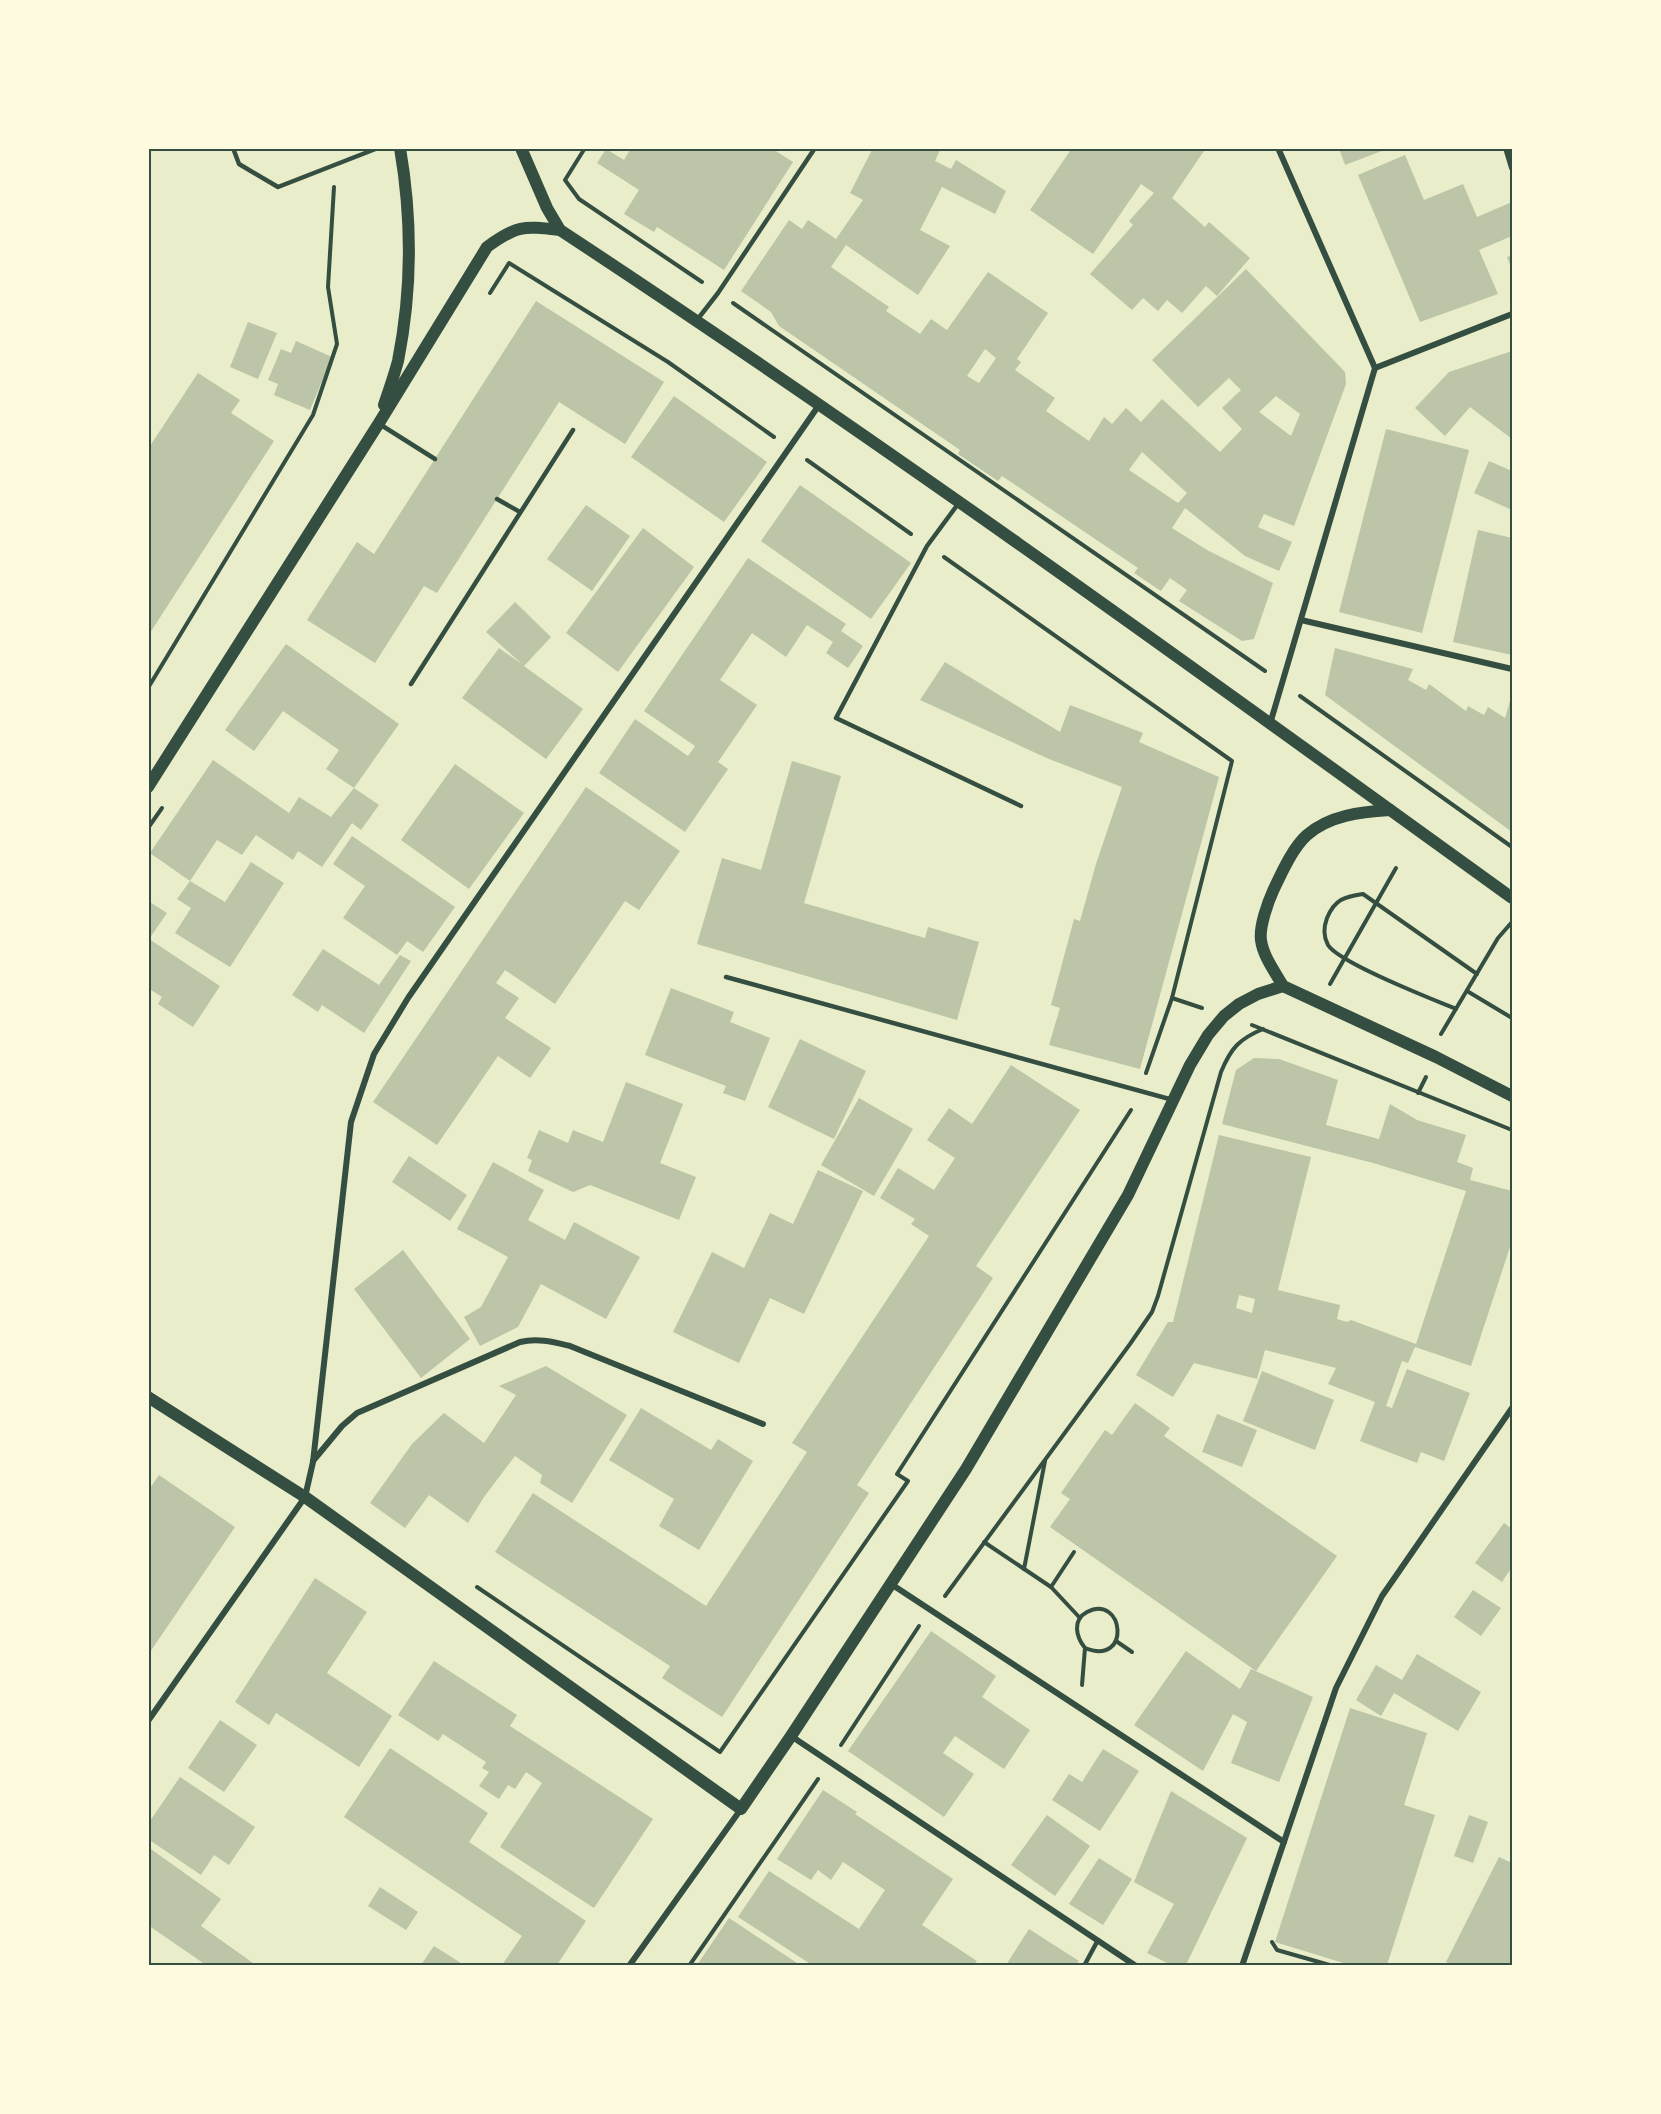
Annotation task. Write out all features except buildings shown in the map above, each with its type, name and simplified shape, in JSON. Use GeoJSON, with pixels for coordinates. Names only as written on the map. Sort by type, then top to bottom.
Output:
{"type":"FeatureCollection","features":[{"type":"Feature","properties":{"kind":"main road"},"geometry":{"type":"LineString","coordinates":[[378,423],[397,362],[406,310],[409,244],[406,186],[400,148]]}},
{"type":"Feature","properties":{"kind":"main road"},"geometry":{"type":"LineString","coordinates":[[525,151],[547,208],[560,230],[697,320],[960,502],[1512,898]]}},
{"type":"Feature","properties":{"kind":"main road"},"geometry":{"type":"LineString","coordinates":[[148,787],[378,423],[486,247],[507,232],[518,229],[529,227],[560,230]]}},
{"type":"Feature","properties":{"kind":"main road"},"geometry":{"type":"LineString","coordinates":[[1390,810],[1360,812],[1333,820],[1306,836],[1285,866],[1267,904],[1261,939],[1270,963],[1283,986],[1436,1057],[1512,1096]]}},
{"type":"Feature","properties":{"kind":"main road"},"geometry":{"type":"LineString","coordinates":[[148,1397],[305,1497],[741,1809],[966,1469],[1128,1195],[1190,1065],[1208,1035],[1224,1016],[1239,1004],[1258,994],[1283,986]]}},
{"type":"Feature","properties":{"kind":"street"},"geometry":{"type":"LineString","coordinates":[[1270,724],[1375,368],[1278,148]]}},
{"type":"Feature","properties":{"kind":"street"},"geometry":{"type":"LineString","coordinates":[[1506,148],[1512,168]]}},
{"type":"Feature","properties":{"kind":"street"},"geometry":{"type":"LineString","coordinates":[[1375,368],[1512,314]]}},
{"type":"Feature","properties":{"kind":"street"},"geometry":{"type":"LineString","coordinates":[[148,1721],[305,1497],[313,1462],[351,1122],[374,1054],[408,998],[820,405]]}},
{"type":"Feature","properties":{"kind":"street"},"geometry":{"type":"LineString","coordinates":[[1301,620],[1512,669]]}},
{"type":"Feature","properties":{"kind":"street"},"geometry":{"type":"LineString","coordinates":[[313,1462],[342,1426],[357,1413],[520,1342],[532,1339],[548,1340],[570,1346],[763,1424]]}},
{"type":"Feature","properties":{"kind":"street"},"geometry":{"type":"LineString","coordinates":[[1242,1965],[1336,1688],[1382,1596],[1512,1408]]}},
{"type":"Feature","properties":{"kind":"street"},"geometry":{"type":"LineString","coordinates":[[890,1583],[1284,1842]]}},
{"type":"Feature","properties":{"kind":"street"},"geometry":{"type":"LineString","coordinates":[[791,1736],[1136,1965]]}},
{"type":"Feature","properties":{"kind":"street"},"geometry":{"type":"LineString","coordinates":[[629,1965],[741,1809]]}},
{"type":"Feature","properties":{"kind":"lane"},"geometry":{"type":"LineString","coordinates":[[233,148],[239,164],[278,187],[378,148]]}},
{"type":"Feature","properties":{"kind":"lane"},"geometry":{"type":"LineString","coordinates":[[697,320],[718,293],[815,148]]}},
{"type":"Feature","properties":{"kind":"lane"},"geometry":{"type":"LineString","coordinates":[[378,423],[435,459]]}},
{"type":"Feature","properties":{"kind":"lane"},"geometry":{"type":"LineString","coordinates":[[411,684],[573,430]]}},
{"type":"Feature","properties":{"kind":"lane"},"geometry":{"type":"LineString","coordinates":[[497,499],[520,512]]}},
{"type":"Feature","properties":{"kind":"lane"},"geometry":{"type":"LineString","coordinates":[[960,502],[927,546],[836,718],[1021,806]]}},
{"type":"Feature","properties":{"kind":"lane"},"geometry":{"type":"LineString","coordinates":[[726,977],[1173,1100]]}},
{"type":"Feature","properties":{"kind":"lane"},"geometry":{"type":"LineString","coordinates":[[1084,1965],[1098,1940]]}},
{"type":"Feature","properties":{"kind":"path"},"geometry":{"type":"LineString","coordinates":[[585,148],[565,180],[579,199],[1282,683],[1512,847]]}},
{"type":"Feature","properties":{"kind":"path"},"geometry":{"type":"LineString","coordinates":[[148,688],[313,415],[337,344],[328,287],[336,164]]}},
{"type":"Feature","properties":{"kind":"path"},"geometry":{"type":"LineString","coordinates":[[477,1587],[720,1752],[908,1481],[897,1474],[1135,1104],[1172,998],[1232,761],[668,362],[509,263],[485,301]]}},
{"type":"Feature","properties":{"kind":"path"},"geometry":{"type":"LineString","coordinates":[[148,828],[168,798]]}},
{"type":"Feature","properties":{"kind":"path"},"geometry":{"type":"LineString","coordinates":[[1328,987],[1396,868]]}},
{"type":"Feature","properties":{"kind":"path"},"geometry":{"type":"LineString","coordinates":[[1456,1009],[1344,959],[1328,944],[1323,927],[1331,909],[1344,896],[1363,894],[1477,974]]}},
{"type":"Feature","properties":{"kind":"path"},"geometry":{"type":"LineString","coordinates":[[1438,1040],[1498,938],[1512,921]]}},
{"type":"Feature","properties":{"kind":"path"},"geometry":{"type":"LineString","coordinates":[[1467,991],[1512,1018]]}},
{"type":"Feature","properties":{"kind":"path"},"geometry":{"type":"LineString","coordinates":[[1172,998],[1264,1029],[1512,1130]]}},
{"type":"Feature","properties":{"kind":"path"},"geometry":{"type":"LineString","coordinates":[[689,1965],[830,1761],[929,1609],[943,1599],[1152,1312],[1226,1059],[1240,1040],[1264,1029]]}},
{"type":"Feature","properties":{"kind":"path"},"geometry":{"type":"LineString","coordinates":[[1024,1569],[1046,1458]]}},
{"type":"Feature","properties":{"kind":"path"},"geometry":{"type":"LineString","coordinates":[[984,1542],[1051,1587],[1080,1618]]}},
{"type":"Feature","properties":{"kind":"path"},"geometry":{"type":"LineString","coordinates":[[1051,1587],[1074,1552]]}},
{"type":"Feature","properties":{"kind":"path"},"geometry":{"type":"LineString","coordinates":[[1082,1694],[1085,1648],[1078,1637],[1077,1624],[1084,1613],[1096,1609],[1109,1612],[1118,1622],[1116,1641],[1105,1650],[1085,1648]]}},
{"type":"Feature","properties":{"kind":"path"},"geometry":{"type":"LineString","coordinates":[[1116,1641],[1132,1652]]}},
{"type":"Feature","properties":{"kind":"path"},"geometry":{"type":"LineString","coordinates":[[1271,1941],[1277,1950],[1333,1965]]}}]}
